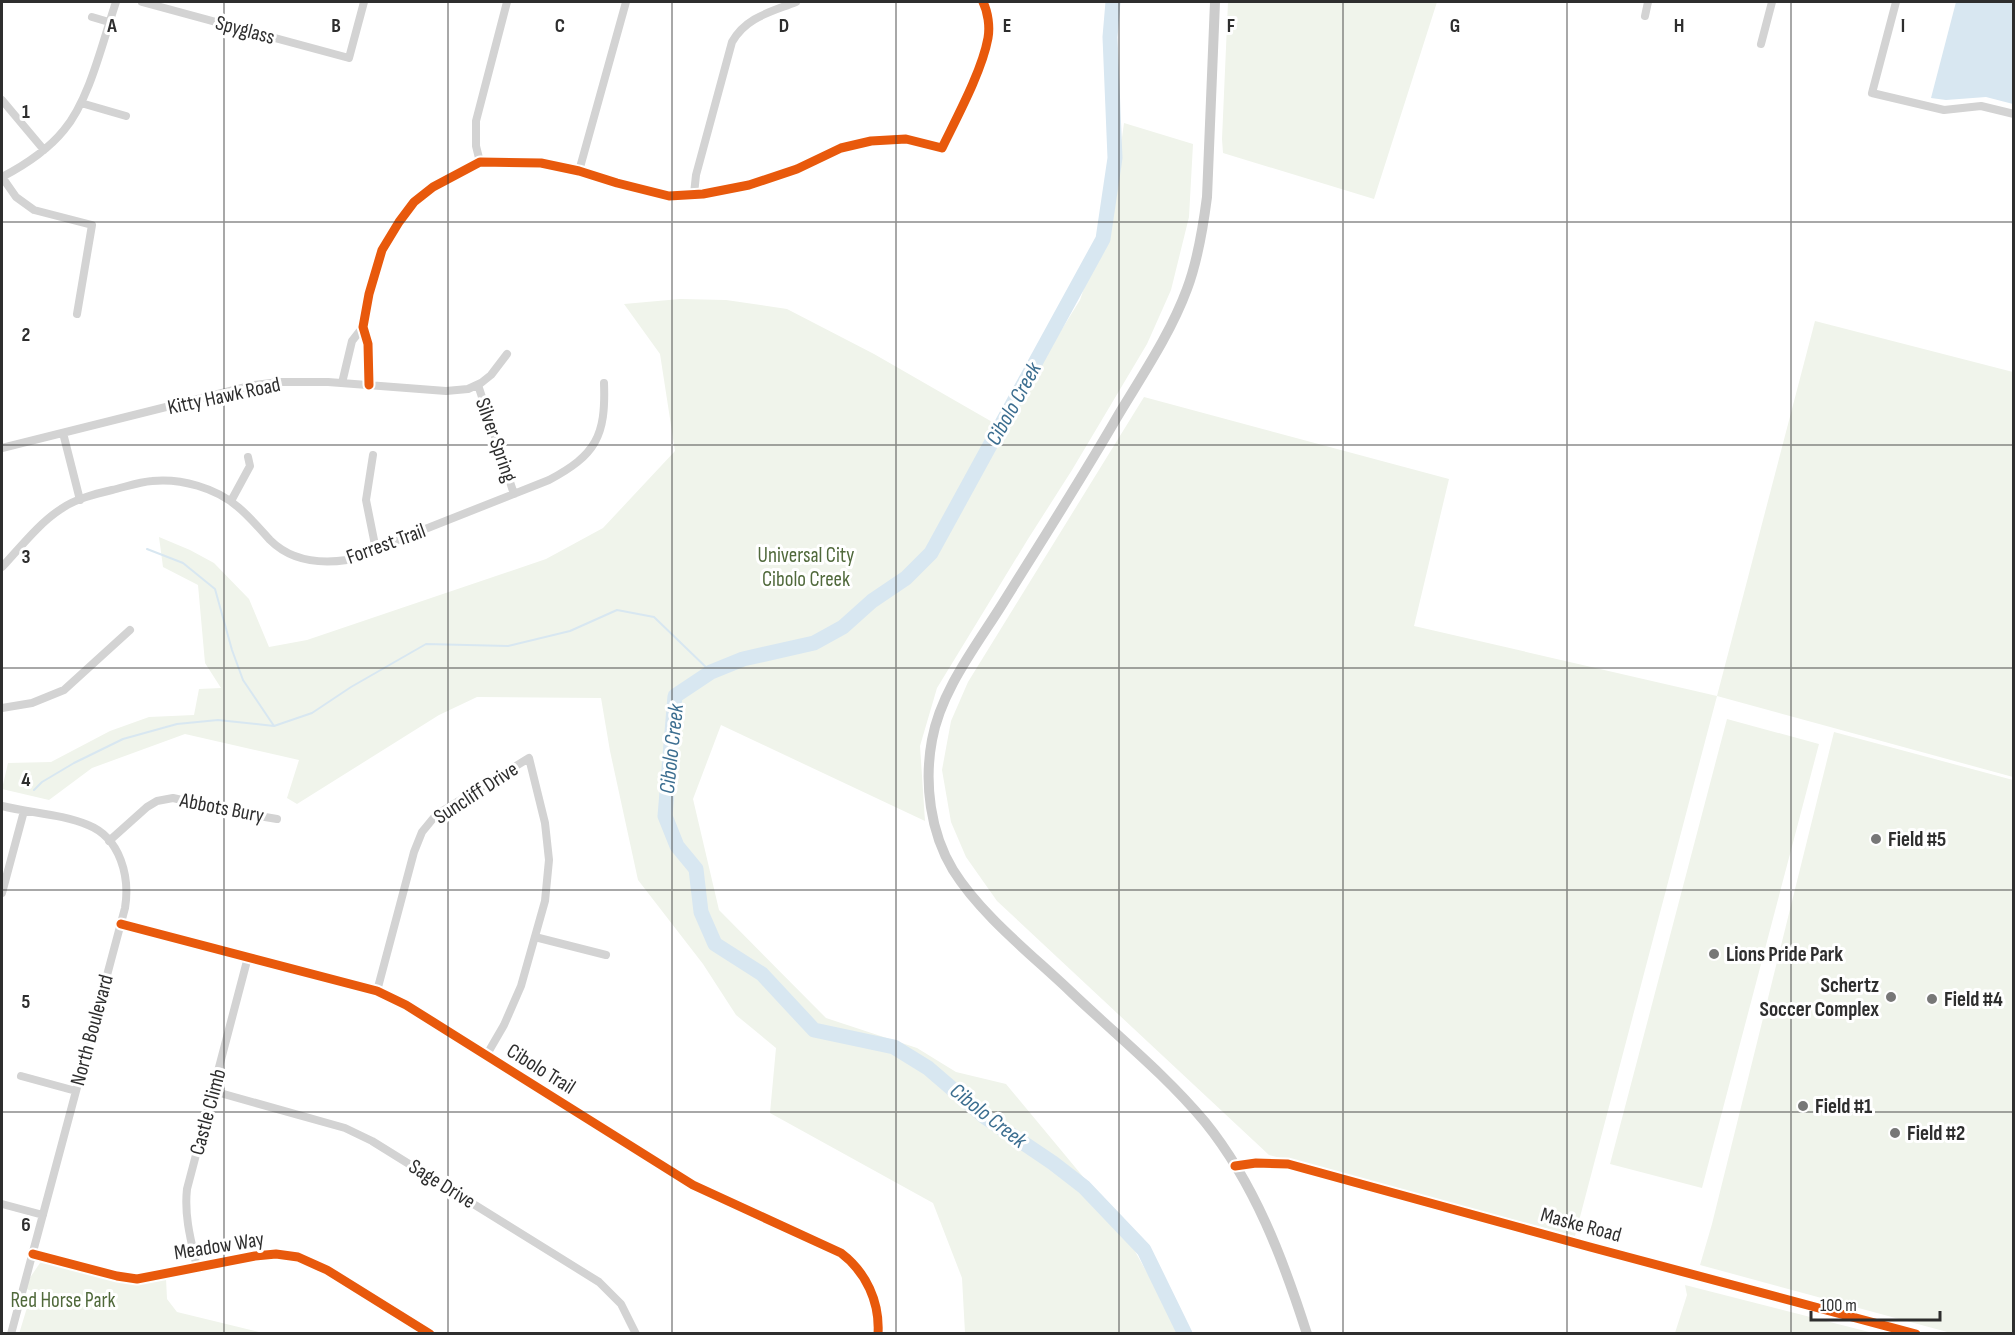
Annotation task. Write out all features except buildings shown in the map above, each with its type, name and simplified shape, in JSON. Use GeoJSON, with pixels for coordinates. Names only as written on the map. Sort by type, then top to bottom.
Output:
{"type":"FeatureCollection","features":[{"type":"Feature","properties":{"kind":"main road"},"geometry":{"type":"LineString","coordinates":[[1215,2],[1207,197],[1204,224],[1187,290],[1156,351],[945,701],[932,740],[929,789],[938,837],[952,868],[965,887],[998,923],[1170,1084],[1206,1124],[1251,1194],[1290,1280],[1307,1334]]}},
{"type":"Feature","properties":{"kind":"street"},"geometry":{"type":"LineString","coordinates":[[77,314],[92,225],[34,210],[16,197],[2,177],[24,166],[63,131],[81,103],[116,2]]}},
{"type":"Feature","properties":{"kind":"street","name":"Spyglass"},"geometry":{"type":"LineString","coordinates":[[142,2],[349,58],[364,2]]}},
{"type":"Feature","properties":{"kind":"street"},"geometry":{"type":"LineString","coordinates":[[480,162],[476,122],[507,2]]}},
{"type":"Feature","properties":{"kind":"street"},"geometry":{"type":"LineString","coordinates":[[579,171],[626,2]]}},
{"type":"Feature","properties":{"kind":"street"},"geometry":{"type":"LineString","coordinates":[[694,194],[696,175],[732,42],[739,30],[748,22],[796,2]]}},
{"type":"Feature","properties":{"kind":"street"},"geometry":{"type":"LineString","coordinates":[[369,386],[368,344],[363,327],[369,294],[382,250],[414,202],[433,187],[480,162],[541,163],[669,196],[749,185],[797,169],[842,148],[871,141],[906,139],[942,148],[976,73],[988,38],[988,11],[983,2]]}},
{"type":"Feature","properties":{"kind":"street"},"geometry":{"type":"LineString","coordinates":[[1645,16],[1648,2]]}},
{"type":"Feature","properties":{"kind":"street"},"geometry":{"type":"LineString","coordinates":[[1761,44],[1772,2]]}},
{"type":"Feature","properties":{"kind":"street"},"geometry":{"type":"LineString","coordinates":[[1896,2],[1872,93],[1944,110],[1981,106],[2013,114]]}},
{"type":"Feature","properties":{"kind":"street"},"geometry":{"type":"LineString","coordinates":[[92,16],[109,22]]}},
{"type":"Feature","properties":{"kind":"street"},"geometry":{"type":"LineString","coordinates":[[2,100],[44,150]]}},
{"type":"Feature","properties":{"kind":"street"},"geometry":{"type":"LineString","coordinates":[[81,103],[126,116]]}},
{"type":"Feature","properties":{"kind":"street"},"geometry":{"type":"LineString","coordinates":[[342,383],[352,341],[363,327]]}},
{"type":"Feature","properties":{"kind":"street"},"geometry":{"type":"LineString","coordinates":[[478,385],[491,375],[507,354]]}},
{"type":"Feature","properties":{"kind":"street","name":"Kitty Hawk Road"},"geometry":{"type":"LineString","coordinates":[[2,448],[254,385],[279,382],[342,383],[446,391],[468,389],[478,385]]}},
{"type":"Feature","properties":{"kind":"street","name":"Forrest Trail"},"geometry":{"type":"LineString","coordinates":[[2,567],[62,508],[99,493],[153,481],[185,483],[207,489],[231,501],[277,546],[298,558],[314,562],[347,560],[569,470],[595,446],[601,428],[604,382]]}},
{"type":"Feature","properties":{"kind":"street","name":"Silver Spring"},"geometry":{"type":"LineString","coordinates":[[478,385],[514,494]]}},
{"type":"Feature","properties":{"kind":"street"},"geometry":{"type":"LineString","coordinates":[[63,433],[80,500]]}},
{"type":"Feature","properties":{"kind":"street"},"geometry":{"type":"LineString","coordinates":[[373,455],[366,500],[376,550]]}},
{"type":"Feature","properties":{"kind":"street"},"geometry":{"type":"LineString","coordinates":[[231,501],[250,466],[248,457]]}},
{"type":"Feature","properties":{"kind":"street"},"geometry":{"type":"LineString","coordinates":[[2,708],[32,704],[64,690],[130,630]]}},
{"type":"Feature","properties":{"kind":"street","name":"Suncliff Drive"},"geometry":{"type":"LineString","coordinates":[[377,991],[414,852],[422,831],[436,815],[529,758],[545,823],[549,860],[545,902],[513,1007],[486,1056]]}},
{"type":"Feature","properties":{"kind":"street","name":"Abbots Bury"},"geometry":{"type":"LineString","coordinates":[[109,841],[147,807],[157,801],[173,798],[278,819]]}},
{"type":"Feature","properties":{"kind":"street","name":"North Boulevard"},"geometry":{"type":"LineString","coordinates":[[2,806],[91,826],[109,841],[123,864],[128,893],[11,1334]]}},
{"type":"Feature","properties":{"kind":"street"},"geometry":{"type":"LineString","coordinates":[[2,893],[24,811]]}},
{"type":"Feature","properties":{"kind":"street","name":"Cibolo Trail"},"geometry":{"type":"LineString","coordinates":[[121,924],[377,991],[406,1005],[693,1185],[840,1253],[856,1267],[867,1282],[874,1301],[878,1334]]}},
{"type":"Feature","properties":{"kind":"street"},"geometry":{"type":"LineString","coordinates":[[535,937],[606,955]]}},
{"type":"Feature","properties":{"kind":"street","name":"Castle Climb"},"geometry":{"type":"LineString","coordinates":[[197,1267],[186,1219],[187,1189],[249,957]]}},
{"type":"Feature","properties":{"kind":"street"},"geometry":{"type":"LineString","coordinates":[[21,1076],[76,1091]]}},
{"type":"Feature","properties":{"kind":"street","name":"Sage Drive"},"geometry":{"type":"LineString","coordinates":[[213,1091],[345,1128],[372,1141],[599,1282],[621,1304],[636,1334]]}},
{"type":"Feature","properties":{"kind":"street","name":"Maske Road"},"geometry":{"type":"LineString","coordinates":[[1235,1166],[1288,1164],[1916,1334]]}},
{"type":"Feature","properties":{"kind":"street"},"geometry":{"type":"LineString","coordinates":[[2,1204],[43,1215]]}},
{"type":"Feature","properties":{"kind":"street","name":"Meadow Way"},"geometry":{"type":"LineString","coordinates":[[33,1254],[137,1279],[266,1255],[298,1257],[327,1270],[430,1334]]}},
{"type":"Feature","properties":{"kind":"green space"},"geometry":{"type":"Polygon","coordinates":[[[1228,2],[1437,2],[1374,199],[1223,153],[1228,2]]]}},
{"type":"Feature","properties":{"kind":"green space","name":"Universal City Cibolo Creek"},"geometry":{"type":"Polygon","coordinates":[[[1124,123],[1193,144],[1189,217],[1171,290],[1147,344],[937,688],[920,746],[925,821],[721,725],[693,799],[719,910],[826,1018],[917,1048],[956,1072],[1006,1084],[1114,1214],[1181,1333],[965,1333],[962,1278],[933,1203],[770,1113],[776,1048],[736,1015],[703,964],[638,880],[601,698],[477,697],[439,715],[297,804],[287,798],[299,760],[185,734],[92,768],[49,800],[2,789],[8,763],[51,762],[110,731],[149,717],[194,715],[199,689],[221,688],[205,663],[198,585],[163,567],[159,537],[214,563],[249,599],[269,647],[307,640],[546,559],[603,528],[675,451],[660,354],[624,304],[680,299],[726,300],[787,309],[874,354],[1001,427],[1080,300],[1113,203],[1124,123]]]}},
{"type":"Feature","properties":{"kind":"green space"},"geometry":{"type":"Polygon","coordinates":[[[1815,321],[2013,372],[2013,777],[1717,696],[1815,321]]]}},
{"type":"Feature","properties":{"kind":"green space"},"geometry":{"type":"Polygon","coordinates":[[[1144,397],[1449,479],[1414,626],[1717,696],[1575,1236],[1269,1155],[997,901],[966,857],[951,822],[942,770],[951,721],[968,682],[1144,397]]]}},
{"type":"Feature","properties":{"kind":"green space","name":"Lions Pride Park"},"geometry":{"type":"Polygon","coordinates":[[[1727,719],[1819,744],[1702,1188],[1610,1164],[1727,719]]]}},
{"type":"Feature","properties":{"kind":"green space","name":"Schertz Soccer Complex"},"geometry":{"type":"Polygon","coordinates":[[[1834,732],[2013,780],[2013,1333],[1951,1333],[1700,1265],[1834,732]]]}},
{"type":"Feature","properties":{"kind":"green space","name":"Red Horse Park"},"geometry":{"type":"Polygon","coordinates":[[[42,1260],[110,1279],[132,1282],[166,1278],[167,1299],[177,1312],[263,1333],[19,1334],[32,1291],[23,1288],[42,1260]]]}},
{"type":"Feature","properties":{"kind":"green space"},"geometry":{"type":"Polygon","coordinates":[[[1685,1285],[1873,1333],[1675,1333],[1687,1295],[1685,1285]]]}},
{"type":"Feature","properties":{"kind":"shaded area"},"geometry":{"type":"Polygon","coordinates":[[[1956,2],[2013,2],[2013,104],[1986,97],[1946,100],[1931,98],[1956,2]]]}},
{"type":"Feature","properties":{"kind":"waterway","name":"Cibolo Creek"},"geometry":{"type":"LineString","coordinates":[[1113,2],[1110,37],[1115,158],[1103,239],[931,553],[906,578],[872,601],[843,627],[814,643],[743,659],[711,672],[675,696],[665,816],[677,846],[696,869],[701,912],[715,944],[762,974],[814,1030],[894,1047],[928,1068],[985,1117],[1084,1187],[1144,1250],[1185,1334]]}},
{"type":"Feature","properties":{"kind":"waterway"},"geometry":{"type":"LineString","coordinates":[[147,549],[183,563],[215,589],[243,680],[274,726]]}},
{"type":"Feature","properties":{"kind":"waterway"},"geometry":{"type":"LineString","coordinates":[[34,790],[42,782],[74,763],[123,739],[177,724],[218,720],[274,726],[312,713],[351,687],[426,644],[508,646],[570,631],[617,610],[654,617],[711,672]]}},
{"type":"Feature","properties":{"kind":"cycle path"},"geometry":{"type":"LineString","coordinates":[[369,385],[368,344],[363,327],[369,294],[382,250],[414,202],[433,187],[480,162],[541,163],[669,196],[703,194],[749,185],[797,169],[841,148],[871,141],[906,139],[942,148],[968,94],[985,51],[989,24],[983,2]]}},
{"type":"Feature","properties":{"kind":"cycle path"},"geometry":{"type":"LineString","coordinates":[[121,924],[377,991],[406,1005],[693,1185],[841,1253],[858,1269],[870,1289],[877,1311],[878,1334]]}},
{"type":"Feature","properties":{"kind":"cycle path"},"geometry":{"type":"LineString","coordinates":[[1235,1166],[1256,1163],[1288,1164],[1916,1334]]}},
{"type":"Feature","properties":{"kind":"cycle path"},"geometry":{"type":"LineString","coordinates":[[33,1254],[137,1279],[255,1256],[276,1254],[298,1257],[327,1270],[430,1334]]}},
{"type":"Feature","properties":{"kind":"place","name":"Field #5"},"geometry":{"type":"Point","coordinates":[1876,839]}},
{"type":"Feature","properties":{"kind":"place","name":"Lions Pride Park"},"geometry":{"type":"Point","coordinates":[1714,954]}},
{"type":"Feature","properties":{"kind":"place","name":"Schertz Soccer Complex"},"geometry":{"type":"Point","coordinates":[1891,997]}},
{"type":"Feature","properties":{"kind":"place","name":"Field #4"},"geometry":{"type":"Point","coordinates":[1932,999]}},
{"type":"Feature","properties":{"kind":"place","name":"Field #1"},"geometry":{"type":"Point","coordinates":[1803,1106]}},
{"type":"Feature","properties":{"kind":"place","name":"Field #2"},"geometry":{"type":"Point","coordinates":[1895,1133]}}]}
